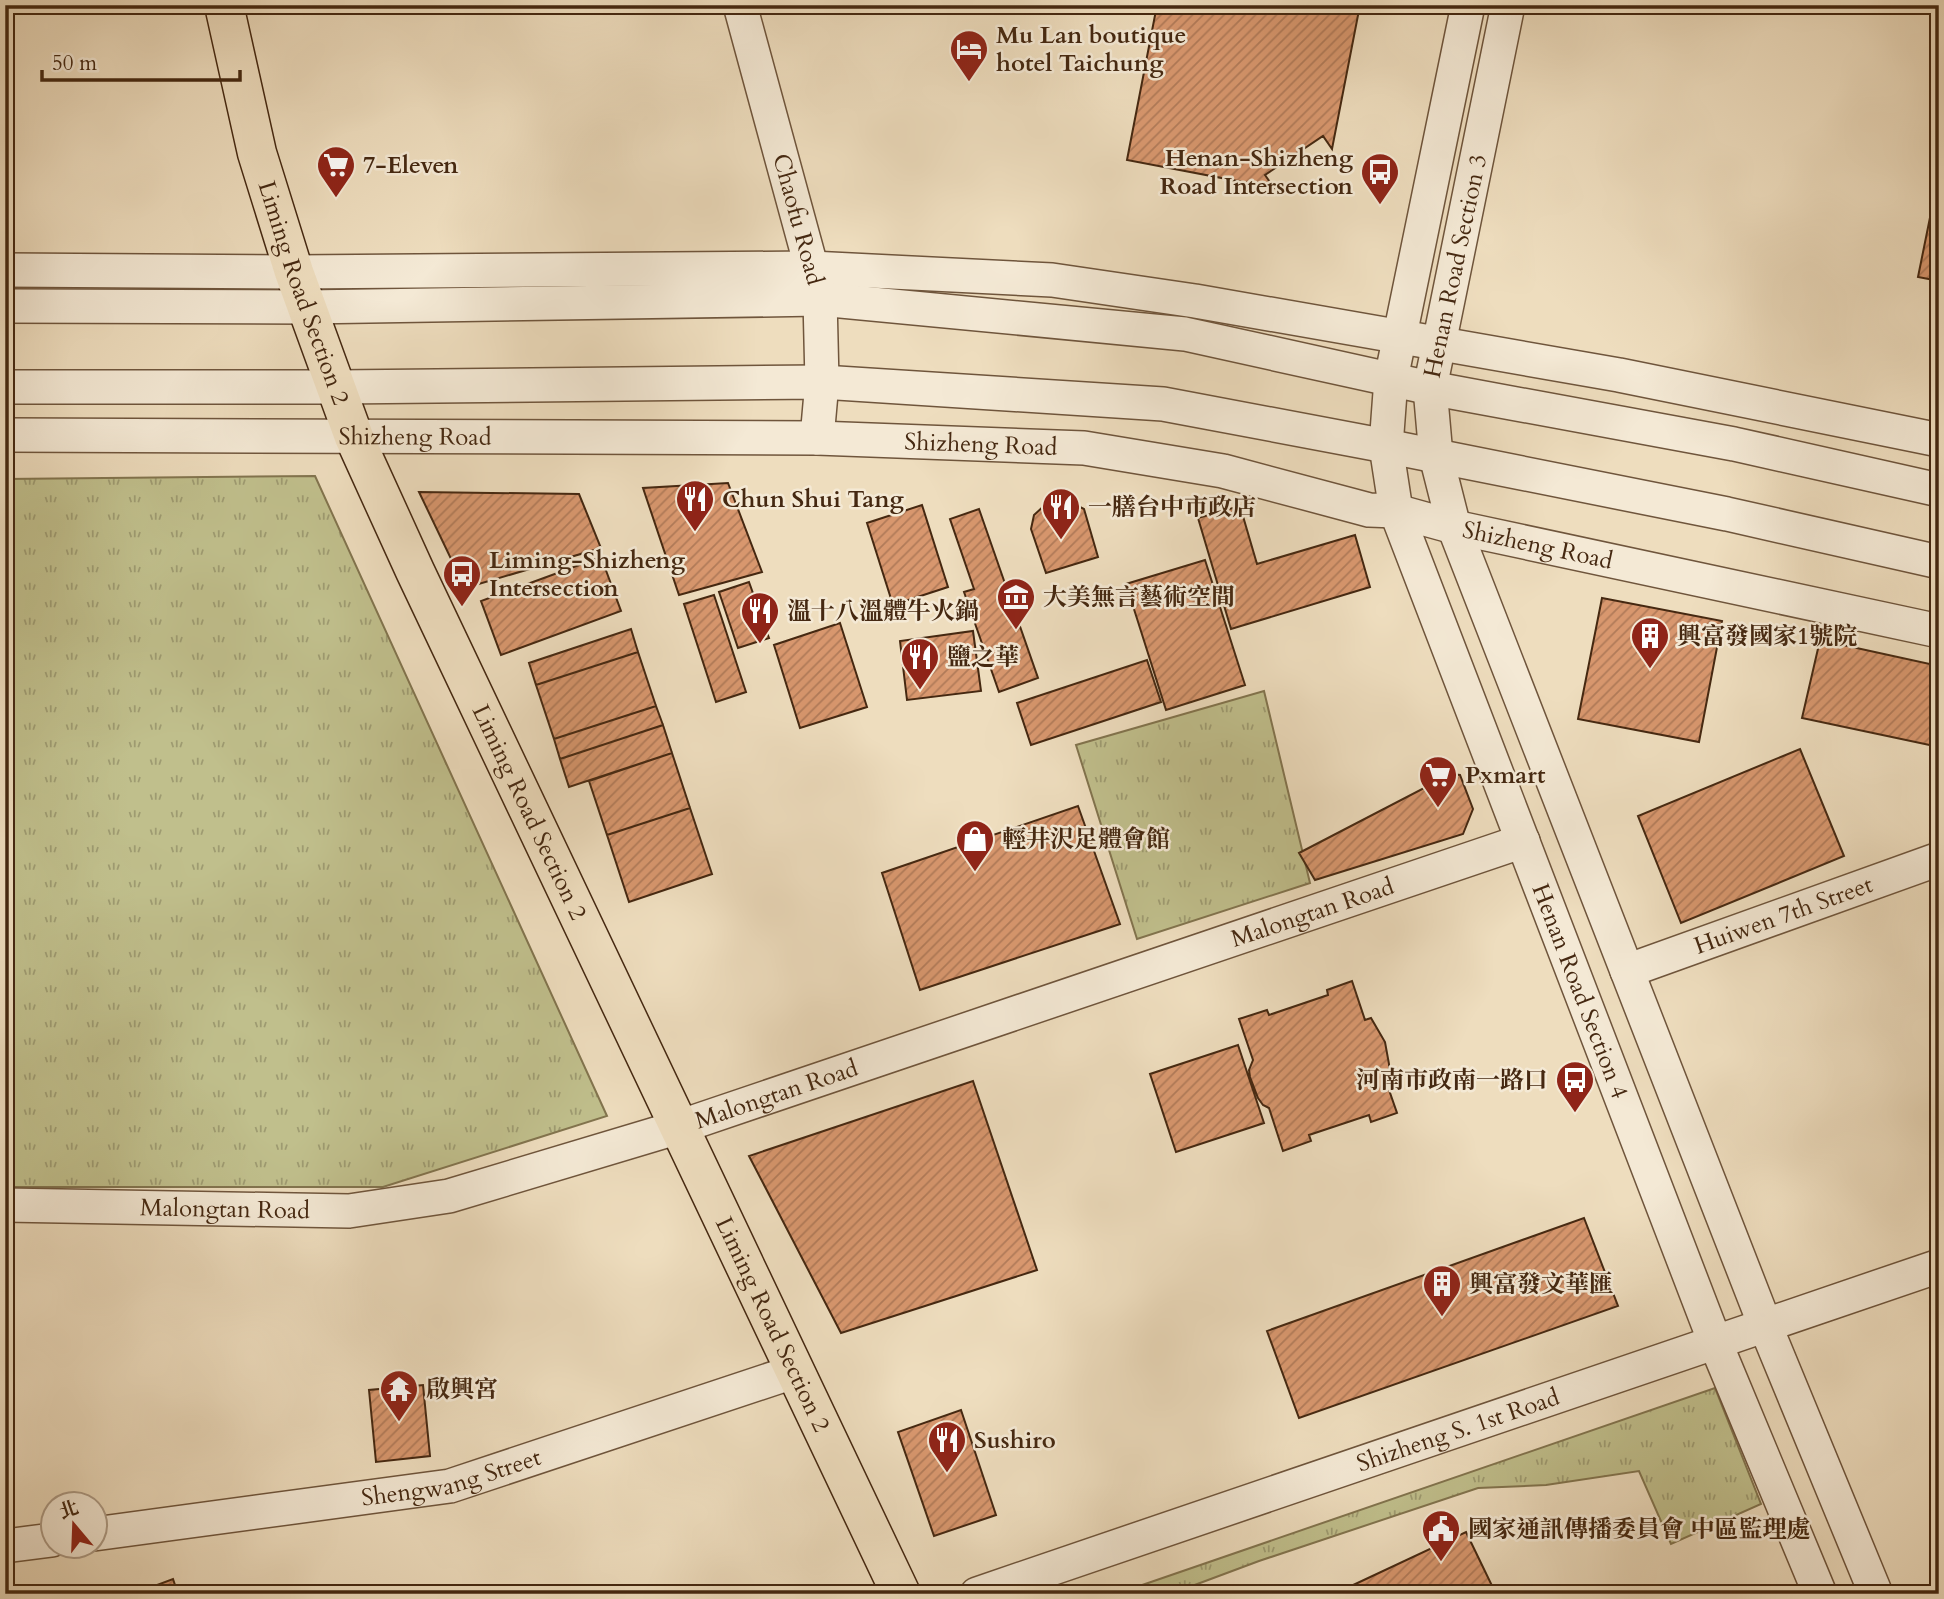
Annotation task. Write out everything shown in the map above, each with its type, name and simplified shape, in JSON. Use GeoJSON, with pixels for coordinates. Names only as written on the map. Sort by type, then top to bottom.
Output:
{"type":"FeatureCollection","features":[{"type":"Feature","properties":{"kind":"main road","name":"Liming Road Section 2"},"geometry":{"type":"LineString","coordinates":[[224,5],[257,153],[294,272],[354,437],[415,571],[901,1594]]}},
{"type":"Feature","properties":{"kind":"street","name":"Chaofu Road"},"geometry":{"type":"LineString","coordinates":[[740,5],[815,283],[822,382],[817,438]]}},
{"type":"Feature","properties":{"kind":"street","name":"Henan Road Section 3"},"geometry":{"type":"LineString","coordinates":[[1391,379],[1468,5]]}},
{"type":"Feature","properties":{"kind":"street","name":"Henan Road Section 3"},"geometry":{"type":"LineString","coordinates":[[1454,527],[1436,456],[1430,388],[1508,5]]}},
{"type":"Feature","properties":{"kind":"street"},"geometry":{"type":"LineString","coordinates":[[5,270],[294,272],[815,283],[1052,280],[1439,342],[1619,375],[1939,440]]}},
{"type":"Feature","properties":{"kind":"street"},"geometry":{"type":"LineString","coordinates":[[5,306],[307,307],[815,283],[1185,334],[1430,388],[1734,444],[1939,489]]}},
{"type":"Feature","properties":{"kind":"street","name":"Henan Road Section 4"},"geometry":{"type":"LineString","coordinates":[[1391,379],[1386,446],[1396,511],[1715,1342],[1820,1594]]}},
{"type":"Feature","properties":{"kind":"street","name":"Shizheng Road"},"geometry":{"type":"LineString","coordinates":[[5,387],[822,382],[1163,404],[1727,514],[1939,562]]}},
{"type":"Feature","properties":{"kind":"street","name":"Shizheng Road"},"geometry":{"type":"LineString","coordinates":[[5,435],[817,438],[1084,448],[1223,471],[1370,510],[1396,511],[1454,527],[1939,631]]}},
{"type":"Feature","properties":{"kind":"street","name":"Henan Road Section 4"},"geometry":{"type":"LineString","coordinates":[[1454,527],[1765,1325],[1876,1594]]}},
{"type":"Feature","properties":{"kind":"street","name":"Malongtan Road"},"geometry":{"type":"LineString","coordinates":[[5,1205],[349,1211],[449,1196],[679,1127],[1523,841]]}},
{"type":"Feature","properties":{"kind":"street","name":"Huiwen 7th Street"},"geometry":{"type":"LineString","coordinates":[[1627,971],[1939,859]]}},
{"type":"Feature","properties":{"kind":"street","name":"Shizheng S. 1st Road"},"geometry":{"type":"LineString","coordinates":[[977,1594],[1939,1266]]}},
{"type":"Feature","properties":{"kind":"street","name":"Shengwang Street"},"geometry":{"type":"LineString","coordinates":[[108,1532],[450,1486],[796,1371]]}},
{"type":"Feature","properties":{"kind":"street"},"geometry":{"type":"LineString","coordinates":[[5,1546],[38,1542]]}},
{"type":"Feature","properties":{"kind":"green space"},"geometry":{"type":"Polygon","coordinates":[[[315,476],[607,1116],[383,1187],[5,1187],[5,479],[315,476]]]}},
{"type":"Feature","properties":{"kind":"green space"},"geometry":{"type":"Polygon","coordinates":[[[1264,691],[1310,883],[1137,939],[1076,745],[1264,691]]]}},
{"type":"Feature","properties":{"kind":"green space"},"geometry":{"type":"Polygon","coordinates":[[[1715,1388],[1761,1504],[1671,1544],[1639,1471],[1546,1485],[1478,1488],[1259,1561],[1192,1586],[1178,1594],[1116,1594],[1715,1388]]]}},
{"type":"Feature","properties":{"kind":"building"},"geometry":{"type":"Polygon","coordinates":[[[1157,5],[1360,5],[1332,149],[1323,136],[1265,175],[1274,188],[1127,160],[1157,5]]]}},
{"type":"Feature","properties":{"kind":"building"},"geometry":{"type":"Polygon","coordinates":[[[1939,173],[1939,281],[1918,277],[1939,173]]]}},
{"type":"Feature","properties":{"kind":"building"},"geometry":{"type":"Polygon","coordinates":[[[728,483],[762,572],[679,595],[643,488],[728,483]]]}},
{"type":"Feature","properties":{"kind":"building"},"geometry":{"type":"Polygon","coordinates":[[[419,492],[579,494],[601,548],[465,588],[419,492]]]}},
{"type":"Feature","properties":{"kind":"building"},"geometry":{"type":"Polygon","coordinates":[[[1064,499],[1084,509],[1098,557],[1046,573],[1031,529],[1034,515],[1045,505],[1064,499]]]}},
{"type":"Feature","properties":{"kind":"building"},"geometry":{"type":"Polygon","coordinates":[[[922,505],[948,587],[893,605],[867,523],[922,505]]]}},
{"type":"Feature","properties":{"kind":"building"},"geometry":{"type":"Polygon","coordinates":[[[1240,506],[1257,564],[1355,535],[1370,587],[1231,629],[1198,518],[1240,506]]]}},
{"type":"Feature","properties":{"kind":"building"},"geometry":{"type":"Polygon","coordinates":[[[979,509],[1038,678],[999,692],[964,592],[974,589],[950,519],[979,509]]]}},
{"type":"Feature","properties":{"kind":"building"},"geometry":{"type":"Polygon","coordinates":[[[601,557],[621,611],[501,655],[481,601],[601,557]]]}},
{"type":"Feature","properties":{"kind":"building"},"geometry":{"type":"Polygon","coordinates":[[[1205,560],[1245,685],[1166,710],[1126,584],[1205,560]]]}},
{"type":"Feature","properties":{"kind":"building"},"geometry":{"type":"Polygon","coordinates":[[[749,582],[769,638],[738,648],[719,592],[749,582]]]}},
{"type":"Feature","properties":{"kind":"building"},"geometry":{"type":"Polygon","coordinates":[[[714,595],[746,692],[716,702],[684,604],[714,595]]]}},
{"type":"Feature","properties":{"kind":"building","name":"興富發國家1號院"},"geometry":{"type":"Polygon","coordinates":[[[1602,598],[1722,621],[1699,742],[1578,719],[1602,598]]]}},
{"type":"Feature","properties":{"kind":"building"},"geometry":{"type":"Polygon","coordinates":[[[840,623],[867,707],[800,728],[774,645],[840,623]]]}},
{"type":"Feature","properties":{"kind":"building"},"geometry":{"type":"Polygon","coordinates":[[[631,629],[638,652],[536,685],[529,663],[631,629]]]}},
{"type":"Feature","properties":{"kind":"building"},"geometry":{"type":"Polygon","coordinates":[[[973,631],[981,691],[907,700],[900,641],[973,631]]]}},
{"type":"Feature","properties":{"kind":"building"},"geometry":{"type":"Polygon","coordinates":[[[1820,640],[1939,666],[1939,747],[1802,718],[1820,640]]]}},
{"type":"Feature","properties":{"kind":"building"},"geometry":{"type":"Polygon","coordinates":[[[638,652],[656,706],[554,739],[536,685],[638,652]]]}},
{"type":"Feature","properties":{"kind":"building"},"geometry":{"type":"Polygon","coordinates":[[[1147,660],[1161,702],[1031,745],[1017,703],[1147,660]]]}},
{"type":"Feature","properties":{"kind":"building"},"geometry":{"type":"Polygon","coordinates":[[[656,706],[663,725],[560,759],[554,739],[656,706]]]}},
{"type":"Feature","properties":{"kind":"building"},"geometry":{"type":"Polygon","coordinates":[[[663,725],[672,753],[569,787],[560,759],[663,725]]]}},
{"type":"Feature","properties":{"kind":"building"},"geometry":{"type":"Polygon","coordinates":[[[1800,749],[1844,856],[1681,923],[1638,816],[1800,749]]]}},
{"type":"Feature","properties":{"kind":"building"},"geometry":{"type":"Polygon","coordinates":[[[672,753],[690,808],[607,835],[589,781],[672,753]]]}},
{"type":"Feature","properties":{"kind":"building"},"geometry":{"type":"Polygon","coordinates":[[[1451,774],[1460,775],[1473,809],[1463,834],[1315,880],[1299,853],[1451,774]]]}},
{"type":"Feature","properties":{"kind":"building"},"geometry":{"type":"Polygon","coordinates":[[[1078,806],[1120,924],[920,990],[882,873],[1078,806]]]}},
{"type":"Feature","properties":{"kind":"building"},"geometry":{"type":"Polygon","coordinates":[[[690,808],[712,874],[629,902],[607,835],[690,808]]]}},
{"type":"Feature","properties":{"kind":"building"},"geometry":{"type":"Polygon","coordinates":[[[1352,981],[1365,1020],[1371,1018],[1385,1042],[1393,1085],[1388,1087],[1397,1113],[1371,1122],[1369,1115],[1309,1135],[1311,1141],[1283,1151],[1269,1108],[1258,1098],[1250,1077],[1249,1070],[1253,1060],[1239,1019],[1267,1010],[1269,1015],[1328,995],[1327,990],[1352,981]]]}},
{"type":"Feature","properties":{"kind":"building"},"geometry":{"type":"Polygon","coordinates":[[[1238,1045],[1264,1123],[1176,1152],[1150,1074],[1238,1045]]]}},
{"type":"Feature","properties":{"kind":"building"},"geometry":{"type":"Polygon","coordinates":[[[973,1081],[1037,1270],[841,1333],[749,1156],[973,1081]]]}},
{"type":"Feature","properties":{"kind":"building","name":"興富發文華匯"},"geometry":{"type":"Polygon","coordinates":[[[1584,1218],[1618,1306],[1299,1418],[1267,1331],[1584,1218]]]}},
{"type":"Feature","properties":{"kind":"building","name":"啟興宮"},"geometry":{"type":"Polygon","coordinates":[[[423,1385],[430,1456],[376,1462],[369,1390],[423,1385]]]}},
{"type":"Feature","properties":{"kind":"building","name":"Sushiro"},"geometry":{"type":"Polygon","coordinates":[[[961,1410],[996,1515],[934,1536],[898,1432],[961,1410]]]}},
{"type":"Feature","properties":{"kind":"building","name":"國家通訊傳播委員會 中區監理處"},"geometry":{"type":"Polygon","coordinates":[[[1466,1532],[1496,1594],[1334,1594],[1466,1532]]]}},
{"type":"Feature","properties":{"kind":"building"},"geometry":{"type":"Polygon","coordinates":[[[173,1579],[178,1594],[133,1594],[173,1579]]]}},
{"type":"Feature","properties":{"kind":"place","name":"Mu Lan boutique hotel Taichung"},"geometry":{"type":"Point","coordinates":[969,83]}},
{"type":"Feature","properties":{"kind":"place","name":"7-Eleven"},"geometry":{"type":"Point","coordinates":[336,199]}},
{"type":"Feature","properties":{"kind":"place","name":"Henan-Shizheng Road Intersection"},"geometry":{"type":"Point","coordinates":[1380,206]}},
{"type":"Feature","properties":{"kind":"place","name":"Chun Shui Tang"},"geometry":{"type":"Point","coordinates":[695,533]}},
{"type":"Feature","properties":{"kind":"place","name":"一膳台中市政店"},"geometry":{"type":"Point","coordinates":[1061,541]}},
{"type":"Feature","properties":{"kind":"place","name":"Liming-Shizheng Intersection"},"geometry":{"type":"Point","coordinates":[462,608]}},
{"type":"Feature","properties":{"kind":"place","name":"大美無言藝術空間"},"geometry":{"type":"Point","coordinates":[1016,631]}},
{"type":"Feature","properties":{"kind":"place","name":"溫十八溫體牛火鍋"},"geometry":{"type":"Point","coordinates":[760,645]}},
{"type":"Feature","properties":{"kind":"place","name":"興富發國家1號院"},"geometry":{"type":"Point","coordinates":[1650,670]}},
{"type":"Feature","properties":{"kind":"place","name":"鹽之華"},"geometry":{"type":"Point","coordinates":[920,691]}},
{"type":"Feature","properties":{"kind":"place","name":"Pxmart"},"geometry":{"type":"Point","coordinates":[1438,809]}},
{"type":"Feature","properties":{"kind":"place","name":"輕井沢足體會館"},"geometry":{"type":"Point","coordinates":[975,873]}},
{"type":"Feature","properties":{"kind":"place","name":"河南市政南一路口"},"geometry":{"type":"Point","coordinates":[1575,1114]}},
{"type":"Feature","properties":{"kind":"place","name":"興富發文華匯"},"geometry":{"type":"Point","coordinates":[1442,1318]}},
{"type":"Feature","properties":{"kind":"place","name":"啟興宮"},"geometry":{"type":"Point","coordinates":[399,1423]}},
{"type":"Feature","properties":{"kind":"place","name":"Sushiro"},"geometry":{"type":"Point","coordinates":[947,1474]}},
{"type":"Feature","properties":{"kind":"place","name":"國家通訊傳播委員會 中區監理處"},"geometry":{"type":"Point","coordinates":[1441,1563]}}]}
